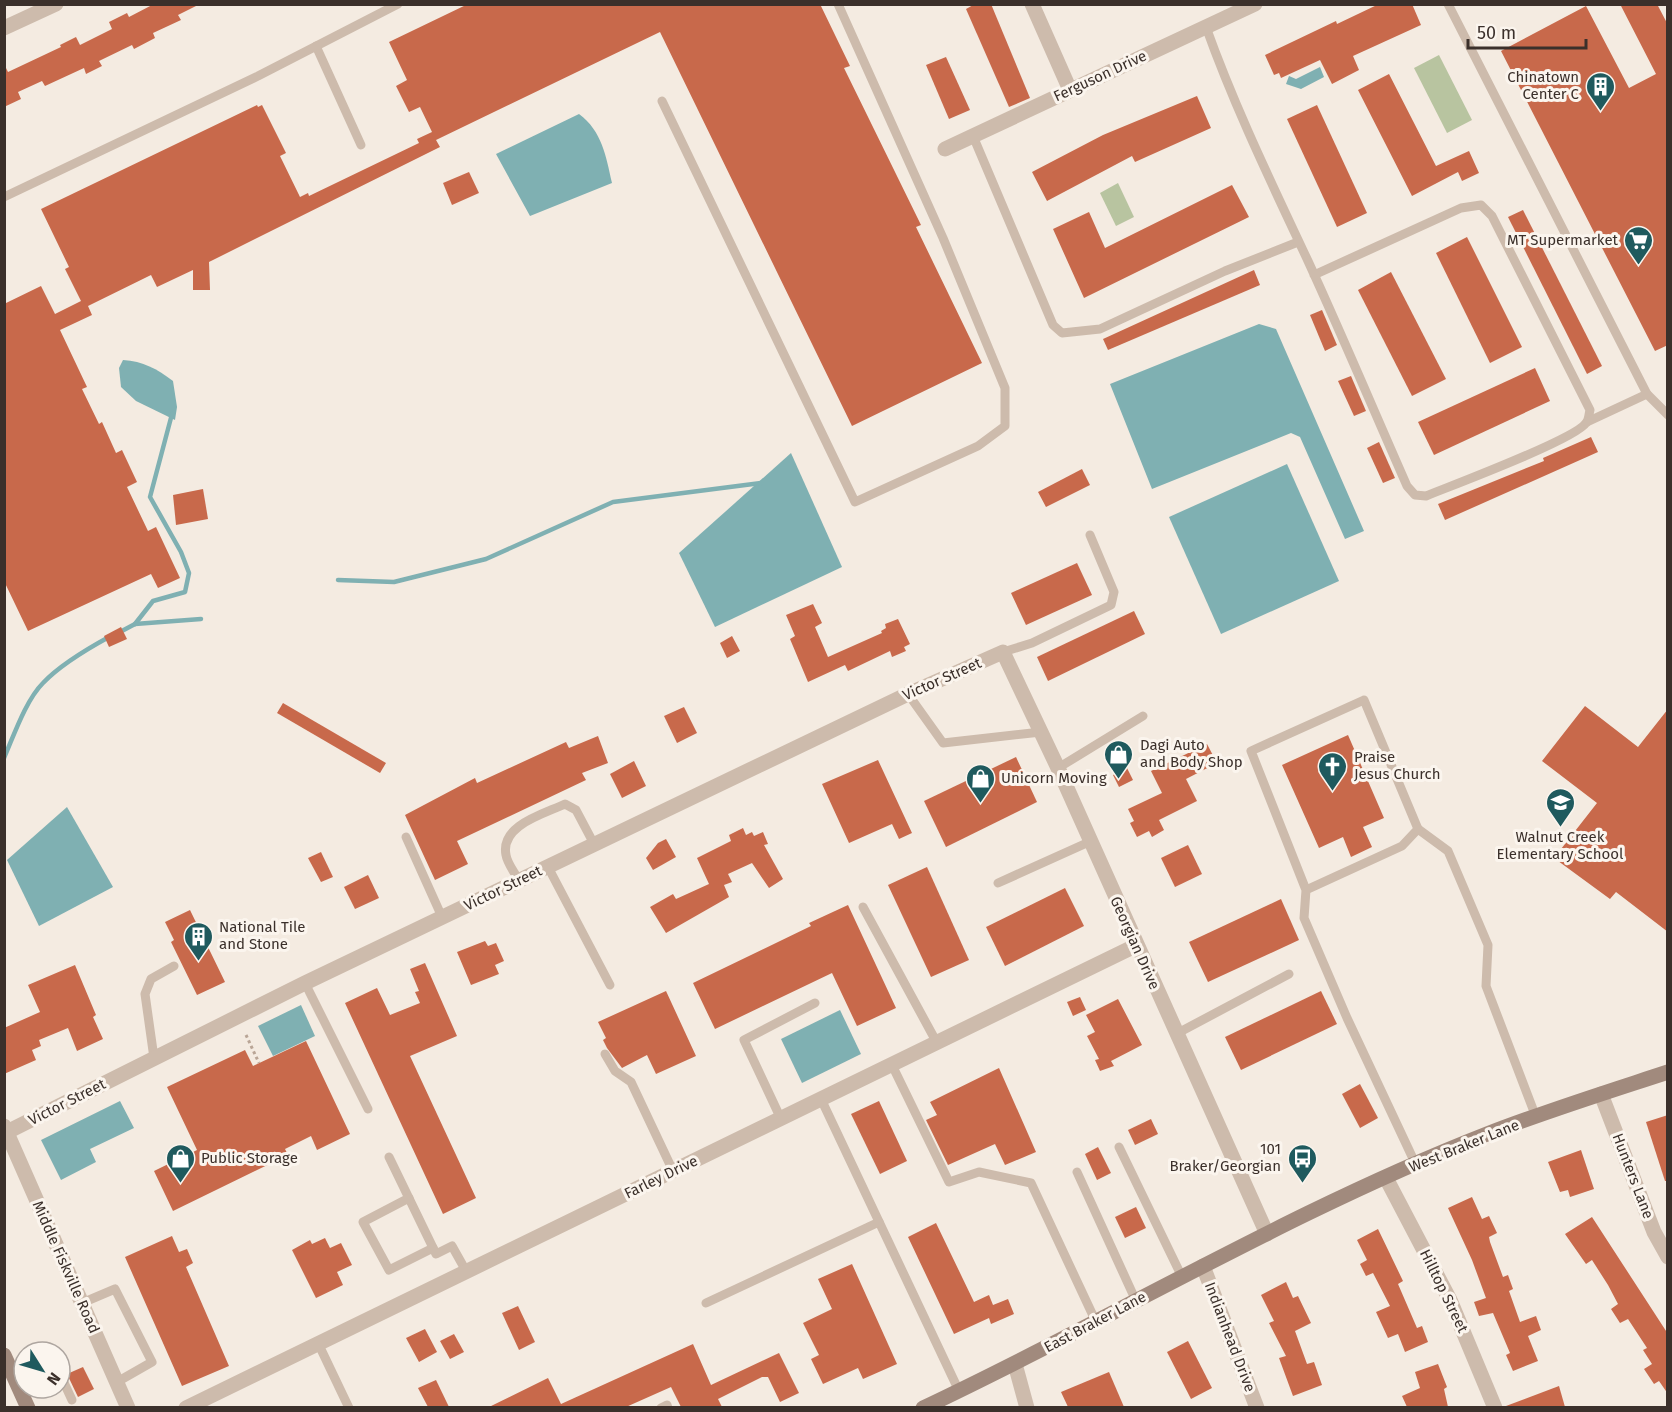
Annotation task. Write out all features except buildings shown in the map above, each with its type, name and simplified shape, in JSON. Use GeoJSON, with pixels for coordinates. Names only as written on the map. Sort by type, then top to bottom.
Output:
{"type":"FeatureCollection","features":[{"type":"Feature","properties":{"kind":"main road","name":"West Braker Lane"},"geometry":{"type":"LineString","coordinates":[[1267,1234],[1487,1134],[1668,1071]]}},
{"type":"Feature","properties":{"kind":"main road","name":"East Braker Lane"},"geometry":{"type":"LineString","coordinates":[[923,1407],[1015,1364],[1267,1234]]}},
{"type":"Feature","properties":{"kind":"street"},"geometry":{"type":"LineString","coordinates":[[4,28],[56,4]]}},
{"type":"Feature","properties":{"kind":"street"},"geometry":{"type":"LineString","coordinates":[[1032,4],[1070,90]]}},
{"type":"Feature","properties":{"kind":"street","name":"Ferguson Drive"},"geometry":{"type":"LineString","coordinates":[[945,149],[1255,4]]}},
{"type":"Feature","properties":{"kind":"street","name":"Victor Street"},"geometry":{"type":"LineString","coordinates":[[6,1129],[594,844],[908,694],[1003,652]]}},
{"type":"Feature","properties":{"kind":"street","name":"Georgian Drive"},"geometry":{"type":"LineString","coordinates":[[1003,652],[1058,768],[1135,946],[1267,1234]]}},
{"type":"Feature","properties":{"kind":"street","name":"Farley Drive"},"geometry":{"type":"LineString","coordinates":[[186,1407],[1135,946]]}},
{"type":"Feature","properties":{"kind":"street","name":"Hunters Lane"},"geometry":{"type":"LineString","coordinates":[[1601,1094],[1654,1232],[1668,1257]]}},
{"type":"Feature","properties":{"kind":"street","name":"Middle Fiskville Road"},"geometry":{"type":"LineString","coordinates":[[6,1129],[128,1407]]}},
{"type":"Feature","properties":{"kind":"street","name":"Hilltop Street"},"geometry":{"type":"LineString","coordinates":[[1386,1178],[1450,1300],[1495,1407]]}},
{"type":"Feature","properties":{"kind":"street","name":"Indianhead Drive"},"geometry":{"type":"LineString","coordinates":[[1203,1266],[1257,1407]]}},
{"type":"Feature","properties":{"kind":"street"},"geometry":{"type":"LineString","coordinates":[[1015,1364],[1027,1407]]}},
{"type":"Feature","properties":{"kind":"lane"},"geometry":{"type":"LineString","coordinates":[[4,197],[398,4]]}},
{"type":"Feature","properties":{"kind":"lane"},"geometry":{"type":"LineString","coordinates":[[662,101],[855,502],[978,446],[1005,426],[1005,388],[943,238],[838,4]]}},
{"type":"Feature","properties":{"kind":"lane"},"geometry":{"type":"LineString","coordinates":[[1448,4],[1647,394],[1668,415]]}},
{"type":"Feature","properties":{"kind":"lane"},"geometry":{"type":"LineString","coordinates":[[1206,27],[1230,94],[1314,275],[1407,486],[1415,495],[1426,496],[1518,458],[1575,432],[1587,422],[1647,394]]}},
{"type":"Feature","properties":{"kind":"lane"},"geometry":{"type":"LineString","coordinates":[[316,46],[361,146]]}},
{"type":"Feature","properties":{"kind":"lane"},"geometry":{"type":"LineString","coordinates":[[973,136],[1053,325],[1062,333],[1100,329],[1224,271],[1298,242]]}},
{"type":"Feature","properties":{"kind":"lane"},"geometry":{"type":"LineString","coordinates":[[1314,275],[1461,208],[1481,205],[1492,216],[1590,410],[1587,422]]}},
{"type":"Feature","properties":{"kind":"lane"},"geometry":{"type":"LineString","coordinates":[[1003,652],[1032,644],[1111,605],[1114,592],[1090,535]]}},
{"type":"Feature","properties":{"kind":"lane"},"geometry":{"type":"LineString","coordinates":[[908,694],[943,743],[1041,732]]}},
{"type":"Feature","properties":{"kind":"lane"},"geometry":{"type":"LineString","coordinates":[[1416,1165],[1304,918],[1306,890],[1251,751],[1364,700],[1418,829],[1448,851],[1488,945],[1486,986],[1536,1117]]}},
{"type":"Feature","properties":{"kind":"lane"},"geometry":{"type":"LineString","coordinates":[[1058,768],[1143,716]]}},
{"type":"Feature","properties":{"kind":"lane"},"geometry":{"type":"LineString","coordinates":[[519,880],[506,856],[507,839],[515,828],[565,804],[576,810],[594,844]]}},
{"type":"Feature","properties":{"kind":"lane"},"geometry":{"type":"LineString","coordinates":[[1306,890],[1402,846],[1418,829]]}},
{"type":"Feature","properties":{"kind":"lane"},"geometry":{"type":"LineString","coordinates":[[406,837],[442,917]]}},
{"type":"Feature","properties":{"kind":"lane"},"geometry":{"type":"LineString","coordinates":[[998,883],[1089,842]]}},
{"type":"Feature","properties":{"kind":"lane"},"geometry":{"type":"LineString","coordinates":[[548,867],[610,984]]}},
{"type":"Feature","properties":{"kind":"lane"},"geometry":{"type":"LineString","coordinates":[[863,906],[937,1043]]}},
{"type":"Feature","properties":{"kind":"lane"},"geometry":{"type":"LineString","coordinates":[[154,1058],[145,994],[151,979],[174,966]]}},
{"type":"Feature","properties":{"kind":"lane"},"geometry":{"type":"LineString","coordinates":[[1176,1034],[1289,974]]}},
{"type":"Feature","properties":{"kind":"lane"},"geometry":{"type":"LineString","coordinates":[[305,983],[368,1109]]}},
{"type":"Feature","properties":{"kind":"lane"},"geometry":{"type":"LineString","coordinates":[[781,1119],[744,1040],[815,1003]]}},
{"type":"Feature","properties":{"kind":"lane"},"geometry":{"type":"LineString","coordinates":[[605,1054],[615,1071],[631,1082],[673,1171]]}},
{"type":"Feature","properties":{"kind":"lane"},"geometry":{"type":"LineString","coordinates":[[892,1065],[950,1182],[979,1172],[1030,1183],[1096,1322]]}},
{"type":"Feature","properties":{"kind":"lane"},"geometry":{"type":"LineString","coordinates":[[821,1100],[958,1391]]}},
{"type":"Feature","properties":{"kind":"lane"},"geometry":{"type":"LineString","coordinates":[[1119,1147],[1182,1277]]}},
{"type":"Feature","properties":{"kind":"lane"},"geometry":{"type":"LineString","coordinates":[[389,1157],[436,1254],[452,1246],[466,1271]]}},
{"type":"Feature","properties":{"kind":"lane"},"geometry":{"type":"LineString","coordinates":[[1077,1172],[1136,1301]]}},
{"type":"Feature","properties":{"kind":"lane"},"geometry":{"type":"LineString","coordinates":[[409,1198],[363,1222],[389,1270],[433,1248]]}},
{"type":"Feature","properties":{"kind":"lane"},"geometry":{"type":"LineString","coordinates":[[706,1304],[879,1222]]}},
{"type":"Feature","properties":{"kind":"lane"},"geometry":{"type":"LineString","coordinates":[[82,1303],[115,1289],[152,1362],[117,1382]]}},
{"type":"Feature","properties":{"kind":"lane"},"geometry":{"type":"LineString","coordinates":[[318,1343],[349,1407]]}},
{"type":"Feature","properties":{"kind":"lane"},"geometry":{"type":"LineString","coordinates":[[660,1407],[667,1405],[668,1407]]}},
{"type":"Feature","properties":{"kind":"path"},"geometry":{"type":"LineString","coordinates":[[246,1035],[259,1063]]}},
{"type":"Feature","properties":{"kind":"green space"},"geometry":{"type":"Polygon","coordinates":[[[1439,55],[1472,120],[1447,133],[1414,68],[1439,55]]]}},
{"type":"Feature","properties":{"kind":"green space"},"geometry":{"type":"Polygon","coordinates":[[[1118,183],[1134,217],[1116,226],[1100,193],[1118,183]]]}},
{"type":"Feature","properties":{"kind":"water"},"geometry":{"type":"Polygon","coordinates":[[[1320,67],[1324,77],[1301,89],[1286,84],[1289,76],[1296,79],[1320,67]]]}},
{"type":"Feature","properties":{"kind":"water"},"geometry":{"type":"Polygon","coordinates":[[[579,114],[598,136],[612,183],[530,216],[496,154],[579,114]]]}},
{"type":"Feature","properties":{"kind":"water"},"geometry":{"type":"Polygon","coordinates":[[[1259,324],[1276,329],[1364,531],[1345,539],[1300,437],[1291,433],[1152,489],[1110,384],[1259,324]]]}},
{"type":"Feature","properties":{"kind":"water"},"geometry":{"type":"Polygon","coordinates":[[[123,360],[150,366],[173,381],[177,407],[175,420],[136,401],[121,387],[119,368],[123,360]]]}},
{"type":"Feature","properties":{"kind":"water"},"geometry":{"type":"Polygon","coordinates":[[[791,453],[842,567],[715,627],[679,553],[791,453]]]}},
{"type":"Feature","properties":{"kind":"water"},"geometry":{"type":"Polygon","coordinates":[[[1287,464],[1339,581],[1221,634],[1169,517],[1287,464]]]}},
{"type":"Feature","properties":{"kind":"water"},"geometry":{"type":"Polygon","coordinates":[[[67,807],[113,887],[39,926],[7,860],[67,807]]]}},
{"type":"Feature","properties":{"kind":"water"},"geometry":{"type":"Polygon","coordinates":[[[301,1005],[315,1036],[273,1056],[258,1026],[301,1005]]]}},
{"type":"Feature","properties":{"kind":"water"},"geometry":{"type":"Polygon","coordinates":[[[840,1010],[861,1054],[802,1083],[781,1039],[840,1010]]]}},
{"type":"Feature","properties":{"kind":"water"},"geometry":{"type":"Polygon","coordinates":[[[120,1101],[134,1128],[90,1149],[96,1162],[61,1180],[41,1140],[120,1101]]]}},
{"type":"Feature","properties":{"kind":"waterway"},"geometry":{"type":"LineString","coordinates":[[135,624],[153,601],[185,592],[189,573],[181,552],[150,497],[172,414]]}},
{"type":"Feature","properties":{"kind":"waterway"},"geometry":{"type":"LineString","coordinates":[[338,580],[394,582],[486,559],[613,502],[761,483]]}},
{"type":"Feature","properties":{"kind":"waterway"},"geometry":{"type":"LineString","coordinates":[[120,632],[135,624],[201,619]]}},
{"type":"Feature","properties":{"kind":"waterway"},"geometry":{"type":"LineString","coordinates":[[4,758],[26,708],[43,683],[66,663],[109,637]]}},
{"type":"Feature","properties":{"kind":"place","name":"Chinatown Center C"},"geometry":{"type":"Point","coordinates":[1600,112]}},
{"type":"Feature","properties":{"kind":"place","name":"MT Supermarket"},"geometry":{"type":"Point","coordinates":[1639,266]}},
{"type":"Feature","properties":{"kind":"place","name":"Dagi Auto and Body Shop"},"geometry":{"type":"Point","coordinates":[1119,780]}},
{"type":"Feature","properties":{"kind":"place","name":"Praise Jesus Church"},"geometry":{"type":"Point","coordinates":[1333,792]}},
{"type":"Feature","properties":{"kind":"place","name":"Unicorn Moving"},"geometry":{"type":"Point","coordinates":[980,804]}},
{"type":"Feature","properties":{"kind":"place","name":"Walnut Creek Elementary School"},"geometry":{"type":"Point","coordinates":[1560,828]}},
{"type":"Feature","properties":{"kind":"place","name":"National Tile and Stone"},"geometry":{"type":"Point","coordinates":[198,962]}},
{"type":"Feature","properties":{"kind":"place","name":"Public Storage"},"geometry":{"type":"Point","coordinates":[180,1184]}},
{"type":"Feature","properties":{"kind":"place","name":"101 Braker/Georgian"},"geometry":{"type":"Point","coordinates":[1302,1184]}}]}
